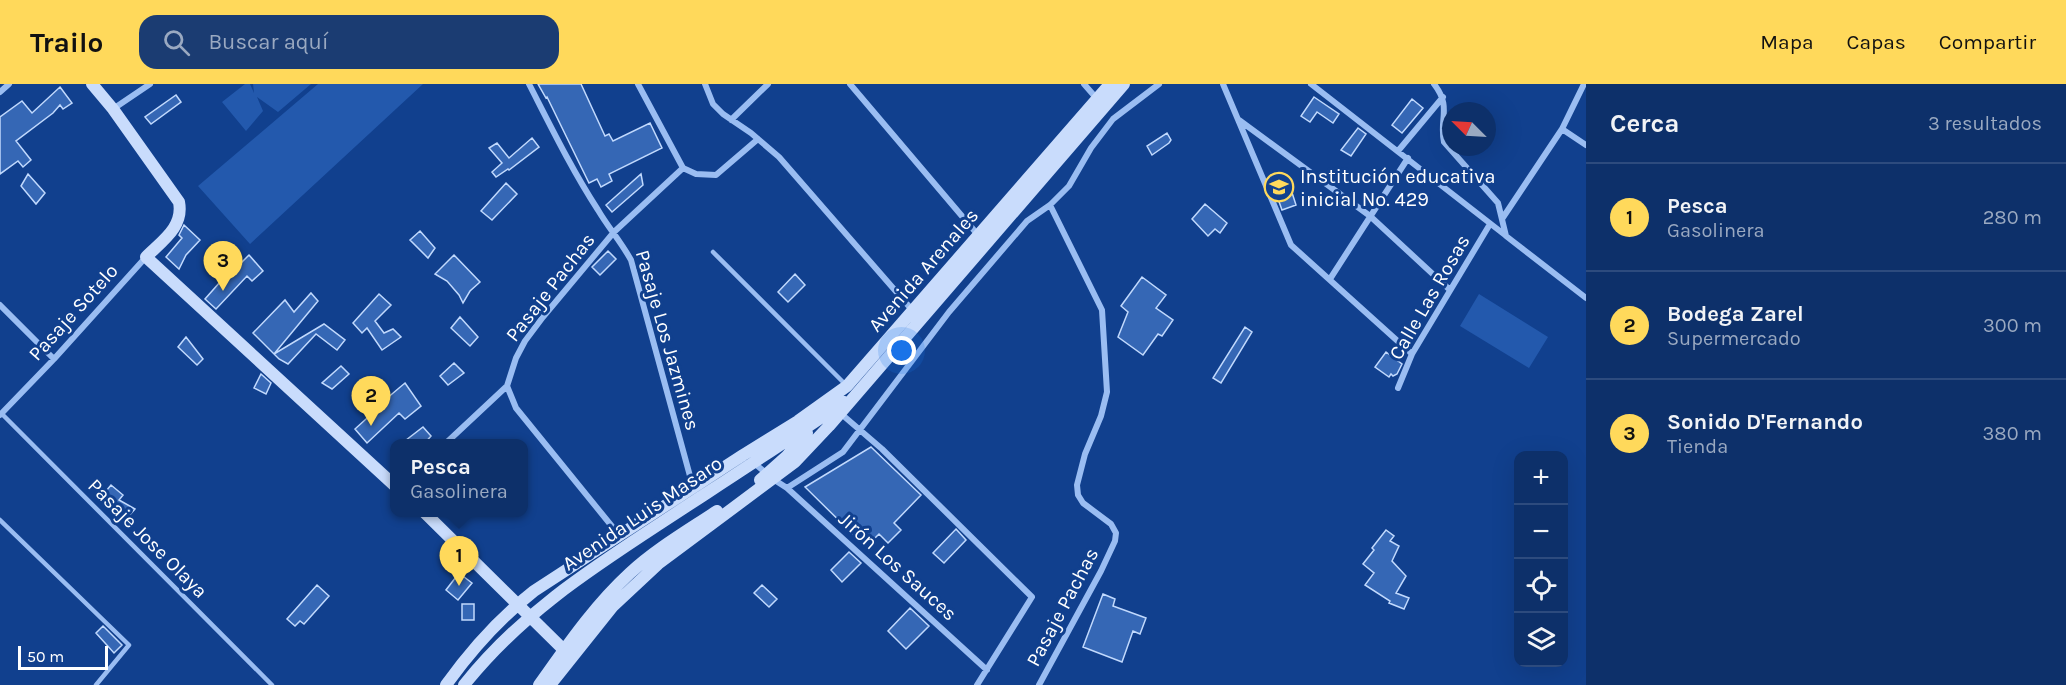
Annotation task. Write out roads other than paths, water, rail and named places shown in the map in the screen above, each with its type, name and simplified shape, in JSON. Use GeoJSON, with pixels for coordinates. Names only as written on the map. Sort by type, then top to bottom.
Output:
{"type":"FeatureCollection","features":[{"type":"Feature","properties":{"kind":"main road"},"geometry":{"type":"LineString","coordinates":[[92,84],[114,109],[179,202],[181,212],[178,224],[146,257],[390,481]]}},
{"type":"Feature","properties":{"kind":"main road","name":"Avenida Arenales"},"geometry":{"type":"LineString","coordinates":[[743,454],[852,389],[913,311],[978,236],[1100,104],[1110,84]]}},
{"type":"Feature","properties":{"kind":"main road"},"geometry":{"type":"LineString","coordinates":[[550,685],[606,597],[630,572],[662,547],[795,462],[852,389],[1100,104],[1124,84]]}},
{"type":"Feature","properties":{"kind":"main road"},"geometry":{"type":"LineString","coordinates":[[770,476],[820,418],[835,409]]}},
{"type":"Feature","properties":{"kind":"main road","name":"Avenida Luis Masaro"},"geometry":{"type":"LineString","coordinates":[[464,685],[481,664],[530,616],[578,577],[820,418]]}},
{"type":"Feature","properties":{"kind":"main road","name":"Avenida Luis Masaro"},"geometry":{"type":"LineString","coordinates":[[446,685],[483,640],[518,603],[743,454]]}},
{"type":"Feature","properties":{"kind":"main road"},"geometry":{"type":"LineString","coordinates":[[428,517],[568,654]]}},
{"type":"Feature","properties":{"kind":"main road"},"geometry":{"type":"LineString","coordinates":[[539,685],[568,654]]}},
{"type":"Feature","properties":{"kind":"street"},"geometry":{"type":"LineString","coordinates":[[0,92],[9,84]]}},
{"type":"Feature","properties":{"kind":"street"},"geometry":{"type":"LineString","coordinates":[[114,109],[150,84]]}},
{"type":"Feature","properties":{"kind":"street","name":"Pasaje Los Jazmines"},"geometry":{"type":"LineString","coordinates":[[529,84],[562,149],[598,211],[632,260],[693,487]]}},
{"type":"Feature","properties":{"kind":"street"},"geometry":{"type":"LineString","coordinates":[[638,84],[683,168],[696,174],[716,175],[758,139]]}},
{"type":"Feature","properties":{"kind":"street"},"geometry":{"type":"LineString","coordinates":[[705,84],[714,104],[779,157],[913,311]]}},
{"type":"Feature","properties":{"kind":"street"},"geometry":{"type":"LineString","coordinates":[[732,120],[768,84]]}},
{"type":"Feature","properties":{"kind":"street"},"geometry":{"type":"LineString","coordinates":[[850,84],[978,236]]}},
{"type":"Feature","properties":{"kind":"street"},"geometry":{"type":"LineString","coordinates":[[1084,84],[1100,104]]}},
{"type":"Feature","properties":{"kind":"street"},"geometry":{"type":"LineString","coordinates":[[787,488],[843,452],[949,312],[1027,221],[1050,205],[1069,186],[1091,148],[1113,119],[1159,84]]}},
{"type":"Feature","properties":{"kind":"street"},"geometry":{"type":"LineString","coordinates":[[1223,84],[1291,244],[1412,354]]}},
{"type":"Feature","properties":{"kind":"street"},"geometry":{"type":"LineString","coordinates":[[1311,84],[1586,298]]}},
{"type":"Feature","properties":{"kind":"street"},"geometry":{"type":"LineString","coordinates":[[1434,84],[1443,97],[1444,142],[1498,203],[1506,236]]}},
{"type":"Feature","properties":{"kind":"street"},"geometry":{"type":"LineString","coordinates":[[1502,219],[1562,129],[1584,84]]}},
{"type":"Feature","properties":{"kind":"street"},"geometry":{"type":"LineString","coordinates":[[1398,151],[1443,97]]}},
{"type":"Feature","properties":{"kind":"street"},"geometry":{"type":"LineString","coordinates":[[1239,120],[1370,216],[1450,290]]}},
{"type":"Feature","properties":{"kind":"street"},"geometry":{"type":"LineString","coordinates":[[1562,129],[1586,145]]}},
{"type":"Feature","properties":{"kind":"street"},"geometry":{"type":"LineString","coordinates":[[1330,279],[1408,158]]}},
{"type":"Feature","properties":{"kind":"street","name":"Pasaje Pachas"},"geometry":{"type":"LineString","coordinates":[[450,439],[507,386],[516,358],[525,341],[614,232],[683,168]]}},
{"type":"Feature","properties":{"kind":"street","name":"Pasaje Pachas"},"geometry":{"type":"LineString","coordinates":[[1039,685],[1101,571],[1115,541],[1116,533],[1111,524],[1083,503],[1078,495],[1077,484],[1085,454],[1101,416],[1107,392],[1101,310],[1050,205]]}},
{"type":"Feature","properties":{"kind":"street","name":"Calle Las Rosas"},"geometry":{"type":"LineString","coordinates":[[1398,388],[1412,354],[1490,224]]}},
{"type":"Feature","properties":{"kind":"street","name":"Pasaje Sotelo"},"geometry":{"type":"LineString","coordinates":[[1,414],[146,257]]}},
{"type":"Feature","properties":{"kind":"street"},"geometry":{"type":"LineString","coordinates":[[0,305],[54,359]]}},
{"type":"Feature","properties":{"kind":"street"},"geometry":{"type":"LineString","coordinates":[[507,386],[516,408],[619,535]]}},
{"type":"Feature","properties":{"kind":"street"},"geometry":{"type":"LineString","coordinates":[[835,409],[882,449],[1032,597],[977,685]]}},
{"type":"Feature","properties":{"kind":"street"},"geometry":{"type":"LineString","coordinates":[[754,462],[770,476]]}},
{"type":"Feature","properties":{"kind":"street","name":"Jirón Los Sauces"},"geometry":{"type":"LineString","coordinates":[[770,476],[787,488],[987,670]]}},
{"type":"Feature","properties":{"kind":"lane"},"geometry":{"type":"LineString","coordinates":[[713,252],[852,389]]}},
{"type":"Feature","properties":{"kind":"lane","name":"Pasaje Jose Olaya"},"geometry":{"type":"LineString","coordinates":[[1,414],[272,685]]}},
{"type":"Feature","properties":{"kind":"lane"},"geometry":{"type":"LineString","coordinates":[[0,520],[129,645],[96,685]]}},
{"type":"Feature","properties":{"kind":"place","name":"Institución educativa inicial No. 429"},"geometry":{"type":"Point","coordinates":[1279,187]}},
{"type":"Feature","properties":{"kind":"place","name":"Sonido D'Fernando"},"geometry":{"type":"Point","coordinates":[223,291]}},
{"type":"Feature","properties":{"kind":"place","name":"Bodega Zarel"},"geometry":{"type":"Point","coordinates":[371,426]}},
{"type":"Feature","properties":{"kind":"place","name":"Pesca"},"geometry":{"type":"Point","coordinates":[459,586]}}]}
